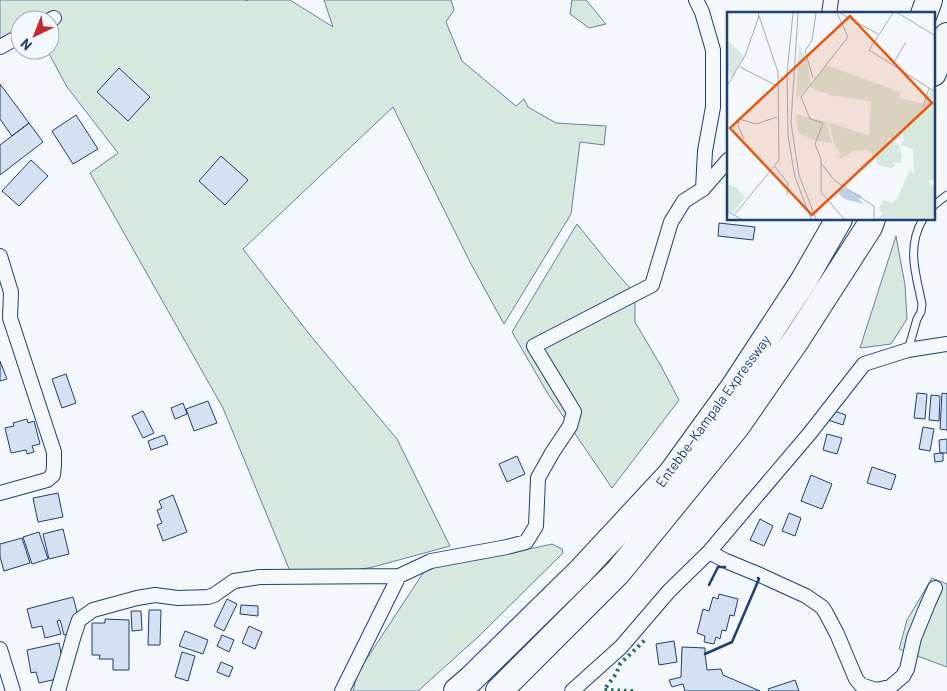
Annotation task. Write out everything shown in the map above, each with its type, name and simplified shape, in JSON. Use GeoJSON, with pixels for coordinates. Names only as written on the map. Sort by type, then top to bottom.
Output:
{"type":"FeatureCollection","features":[{"type":"Feature","properties":{"kind":"highway"},"geometry":{"type":"LineString","coordinates":[[925,12],[930,0]]}},
{"type":"Feature","properties":{"kind":"highway"},"geometry":{"type":"LineString","coordinates":[[934,70],[947,36]]}},
{"type":"Feature","properties":{"kind":"highway","name":"Entebbe–Kampala Expressway"},"geometry":{"type":"LineString","coordinates":[[457,691],[581,570],[671,474],[740,379],[804,280],[839,220]]}},
{"type":"Feature","properties":{"kind":"highway","name":"Entebbe–Kampala Expressway"},"geometry":{"type":"LineString","coordinates":[[499,691],[618,572],[736,427],[797,339],[872,220]]}},
{"type":"Feature","properties":{"kind":"street"},"geometry":{"type":"LineString","coordinates":[[696,0],[702,12],[713,50],[712,107],[705,151],[704,189]]}},
{"type":"Feature","properties":{"kind":"street"},"geometry":{"type":"LineString","coordinates":[[58,691],[79,620],[93,610],[137,598],[155,596],[178,598],[208,597],[234,581],[260,577],[399,576],[431,561],[526,542],[536,526],[538,478],[570,426],[574,412],[534,346],[652,285],[671,222],[684,201],[704,189],[727,161]]}},
{"type":"Feature","properties":{"kind":"street"},"geometry":{"type":"LineString","coordinates":[[0,256],[11,292],[5,320],[54,452],[53,475],[47,480],[0,493]]}},
{"type":"Feature","properties":{"kind":"street"},"geometry":{"type":"LineString","coordinates":[[580,688],[621,647],[669,591],[709,552],[810,433],[864,364],[908,350],[947,344]]}},
{"type":"Feature","properties":{"kind":"street"},"geometry":{"type":"LineString","coordinates":[[709,552],[806,596],[822,607],[837,634],[856,679],[861,685],[876,690],[890,687],[903,676],[907,668],[914,638],[935,588]]}},
{"type":"Feature","properties":{"kind":"street"},"geometry":{"type":"LineString","coordinates":[[342,691],[399,576]]}},
{"type":"Feature","properties":{"kind":"street"},"geometry":{"type":"LineString","coordinates":[[0,649],[13,691]]}},
{"type":"Feature","properties":{"kind":"lane"},"geometry":{"type":"LineString","coordinates":[[934,205],[947,195]]}},
{"type":"Feature","properties":{"kind":"lane"},"geometry":{"type":"LineString","coordinates":[[908,350],[922,304],[912,254],[917,228],[922,220]]}},
{"type":"Feature","properties":{"kind":"shaded area"},"geometry":{"type":"Polygon","coordinates":[[[0,0],[290,0],[333,27],[324,0],[451,0],[454,10],[446,22],[462,61],[516,106],[524,99],[528,107],[556,123],[606,126],[604,145],[580,142],[571,214],[504,324],[471,264],[393,107],[243,249],[310,335],[397,439],[450,546],[373,567],[294,581],[223,408],[90,173],[118,153],[67,87],[52,60],[60,60],[60,10],[10,10],[10,35],[0,38],[0,0]]]}},
{"type":"Feature","properties":{"kind":"shaded area"},"geometry":{"type":"Polygon","coordinates":[[[572,0],[586,0],[606,24],[589,28],[570,14],[572,0]]]}},
{"type":"Feature","properties":{"kind":"shaded area"},"geometry":{"type":"Polygon","coordinates":[[[577,224],[635,294],[635,322],[679,400],[612,488],[548,394],[512,332],[577,224]]]}},
{"type":"Feature","properties":{"kind":"shaded area"},"geometry":{"type":"Polygon","coordinates":[[[896,236],[905,285],[907,319],[891,344],[860,348],[896,236]]]}},
{"type":"Feature","properties":{"kind":"shaded area"},"geometry":{"type":"Polygon","coordinates":[[[552,544],[562,549],[563,553],[479,636],[418,691],[353,691],[358,672],[431,561],[507,553],[552,544]]]}},
{"type":"Feature","properties":{"kind":"shaded area"},"geometry":{"type":"Polygon","coordinates":[[[932,578],[947,584],[947,667],[899,649],[907,620],[932,578]]]}},
{"type":"Feature","properties":{"kind":"building"},"geometry":{"type":"Polygon","coordinates":[[[119,68],[150,97],[128,121],[97,92],[119,68]]]}},
{"type":"Feature","properties":{"kind":"building"},"geometry":{"type":"Polygon","coordinates":[[[0,84],[29,123],[12,136],[0,119],[0,84]]]}},
{"type":"Feature","properties":{"kind":"building"},"geometry":{"type":"Polygon","coordinates":[[[76,115],[98,149],[73,164],[52,131],[76,115]]]}},
{"type":"Feature","properties":{"kind":"building"},"geometry":{"type":"Polygon","coordinates":[[[29,123],[43,142],[0,175],[0,145],[29,123]]]}},
{"type":"Feature","properties":{"kind":"building"},"geometry":{"type":"Polygon","coordinates":[[[221,156],[248,180],[225,205],[199,181],[221,156]]]}},
{"type":"Feature","properties":{"kind":"building"},"geometry":{"type":"Polygon","coordinates":[[[31,160],[48,176],[19,206],[2,191],[31,160]]]}},
{"type":"Feature","properties":{"kind":"building"},"geometry":{"type":"Polygon","coordinates":[[[719,223],[755,227],[753,240],[718,236],[719,223]]]}},
{"type":"Feature","properties":{"kind":"building"},"geometry":{"type":"Polygon","coordinates":[[[0,361],[7,379],[0,381],[0,361]]]}},
{"type":"Feature","properties":{"kind":"building"},"geometry":{"type":"Polygon","coordinates":[[[66,374],[76,403],[62,408],[52,379],[66,374]]]}},
{"type":"Feature","properties":{"kind":"building"},"geometry":{"type":"Polygon","coordinates":[[[917,393],[927,394],[925,419],[914,418],[917,393]]]}},
{"type":"Feature","properties":{"kind":"building"},"geometry":{"type":"Polygon","coordinates":[[[942,393],[947,394],[947,430],[940,429],[942,393]]]}},
{"type":"Feature","properties":{"kind":"building"},"geometry":{"type":"Polygon","coordinates":[[[931,395],[940,396],[939,421],[929,420],[931,395]]]}},
{"type":"Feature","properties":{"kind":"building"},"geometry":{"type":"Polygon","coordinates":[[[208,401],[217,423],[194,431],[186,409],[208,401]]]}},
{"type":"Feature","properties":{"kind":"building"},"geometry":{"type":"Polygon","coordinates":[[[183,403],[187,414],[175,419],[171,408],[183,403]]]}},
{"type":"Feature","properties":{"kind":"building"},"geometry":{"type":"Polygon","coordinates":[[[831,410],[846,415],[843,425],[828,420],[831,410]]]}},
{"type":"Feature","properties":{"kind":"building"},"geometry":{"type":"Polygon","coordinates":[[[143,411],[154,433],[143,438],[132,416],[143,411]]]}},
{"type":"Feature","properties":{"kind":"building"},"geometry":{"type":"Polygon","coordinates":[[[27,419],[28,423],[34,421],[40,444],[32,446],[34,452],[27,454],[26,450],[11,453],[5,428],[14,426],[13,423],[27,419]]]}},
{"type":"Feature","properties":{"kind":"building"},"geometry":{"type":"Polygon","coordinates":[[[923,427],[934,429],[930,451],[919,449],[923,427]]]}},
{"type":"Feature","properties":{"kind":"building"},"geometry":{"type":"Polygon","coordinates":[[[827,434],[842,438],[837,454],[823,450],[827,434]]]}},
{"type":"Feature","properties":{"kind":"building"},"geometry":{"type":"Polygon","coordinates":[[[164,435],[168,444],[151,450],[148,441],[164,435]]]}},
{"type":"Feature","properties":{"kind":"building"},"geometry":{"type":"Polygon","coordinates":[[[947,439],[947,453],[940,453],[939,440],[947,439]]]}},
{"type":"Feature","properties":{"kind":"building"},"geometry":{"type":"Polygon","coordinates":[[[943,453],[943,461],[935,462],[934,454],[943,453]]]}},
{"type":"Feature","properties":{"kind":"building"},"geometry":{"type":"Polygon","coordinates":[[[517,456],[525,474],[507,482],[499,464],[517,456]]]}},
{"type":"Feature","properties":{"kind":"building"},"geometry":{"type":"Polygon","coordinates":[[[872,467],[896,475],[891,490],[867,483],[872,467]]]}},
{"type":"Feature","properties":{"kind":"building"},"geometry":{"type":"Polygon","coordinates":[[[811,475],[832,484],[822,509],[801,501],[811,475]]]}},
{"type":"Feature","properties":{"kind":"building"},"geometry":{"type":"Polygon","coordinates":[[[58,493],[63,517],[38,522],[33,498],[58,493]]]}},
{"type":"Feature","properties":{"kind":"building"},"geometry":{"type":"Polygon","coordinates":[[[173,495],[187,532],[163,541],[157,525],[162,523],[157,510],[162,508],[159,501],[173,495]]]}},
{"type":"Feature","properties":{"kind":"building"},"geometry":{"type":"Polygon","coordinates":[[[789,513],[801,518],[795,536],[782,531],[789,513]]]}},
{"type":"Feature","properties":{"kind":"building"},"geometry":{"type":"Polygon","coordinates":[[[760,519],[773,526],[764,546],[750,540],[760,519]]]}},
{"type":"Feature","properties":{"kind":"building"},"geometry":{"type":"Polygon","coordinates":[[[63,529],[69,554],[49,559],[43,534],[63,529]]]}},
{"type":"Feature","properties":{"kind":"building"},"geometry":{"type":"Polygon","coordinates":[[[39,532],[48,559],[32,564],[23,537],[39,532]]]}},
{"type":"Feature","properties":{"kind":"building"},"geometry":{"type":"Polygon","coordinates":[[[22,538],[30,563],[4,571],[0,557],[0,544],[22,538]]]}},
{"type":"Feature","properties":{"kind":"building"},"geometry":{"type":"Polygon","coordinates":[[[719,594],[738,599],[734,616],[730,615],[726,631],[722,630],[720,639],[716,637],[714,644],[704,642],[705,636],[697,633],[703,609],[709,611],[713,597],[718,599],[719,594]]]}},
{"type":"Feature","properties":{"kind":"building"},"geometry":{"type":"Polygon","coordinates":[[[73,597],[82,630],[64,635],[60,620],[57,621],[61,634],[45,638],[42,626],[32,628],[27,609],[73,597]]]}},
{"type":"Feature","properties":{"kind":"building"},"geometry":{"type":"Polygon","coordinates":[[[227,599],[237,604],[224,631],[214,626],[227,599]]]}},
{"type":"Feature","properties":{"kind":"building"},"geometry":{"type":"Polygon","coordinates":[[[241,605],[258,606],[258,616],[240,614],[241,605]]]}},
{"type":"Feature","properties":{"kind":"building"},"geometry":{"type":"Polygon","coordinates":[[[149,610],[161,610],[160,645],[148,645],[149,610]]]}},
{"type":"Feature","properties":{"kind":"building"},"geometry":{"type":"Polygon","coordinates":[[[131,611],[141,611],[142,630],[132,631],[131,611]]]}},
{"type":"Feature","properties":{"kind":"building"},"geometry":{"type":"Polygon","coordinates":[[[105,619],[129,620],[129,670],[113,670],[113,659],[99,659],[100,655],[92,655],[92,623],[105,623],[105,619]]]}},
{"type":"Feature","properties":{"kind":"building"},"geometry":{"type":"Polygon","coordinates":[[[249,626],[262,632],[255,649],[242,643],[249,626]]]}},
{"type":"Feature","properties":{"kind":"building"},"geometry":{"type":"Polygon","coordinates":[[[185,631],[208,640],[203,654],[179,646],[185,631]]]}},
{"type":"Feature","properties":{"kind":"building"},"geometry":{"type":"Polygon","coordinates":[[[222,635],[234,640],[229,652],[217,646],[222,635]]]}},
{"type":"Feature","properties":{"kind":"building"},"geometry":{"type":"Polygon","coordinates":[[[674,641],[677,662],[659,665],[656,644],[674,641]]]}},
{"type":"Feature","properties":{"kind":"building"},"geometry":{"type":"Polygon","coordinates":[[[59,643],[66,677],[39,683],[36,672],[31,673],[27,650],[59,643]]]}},
{"type":"Feature","properties":{"kind":"building"},"geometry":{"type":"Polygon","coordinates":[[[682,647],[705,648],[707,670],[721,669],[723,675],[760,691],[685,691],[683,684],[672,687],[669,680],[681,677],[682,647]]]}},
{"type":"Feature","properties":{"kind":"building"},"geometry":{"type":"Polygon","coordinates":[[[182,652],[195,656],[188,681],[175,677],[182,652]]]}},
{"type":"Feature","properties":{"kind":"building"},"geometry":{"type":"Polygon","coordinates":[[[221,662],[233,667],[229,677],[217,672],[221,662]]]}},
{"type":"Feature","properties":{"kind":"building"},"geometry":{"type":"Polygon","coordinates":[[[795,680],[799,691],[769,691],[768,689],[795,680]]]}},
{"type":"Feature","properties":{"kind":"hedge"},"geometry":{"type":"LineString","coordinates":[[633,691],[604,690],[616,674],[620,664],[645,640]]}},
{"type":"Feature","properties":{"kind":"wall"},"geometry":{"type":"LineString","coordinates":[[709,585],[718,567],[725,567]]}},
{"type":"Feature","properties":{"kind":"wall"},"geometry":{"type":"LineString","coordinates":[[705,654],[732,642],[758,578]]}}]}
